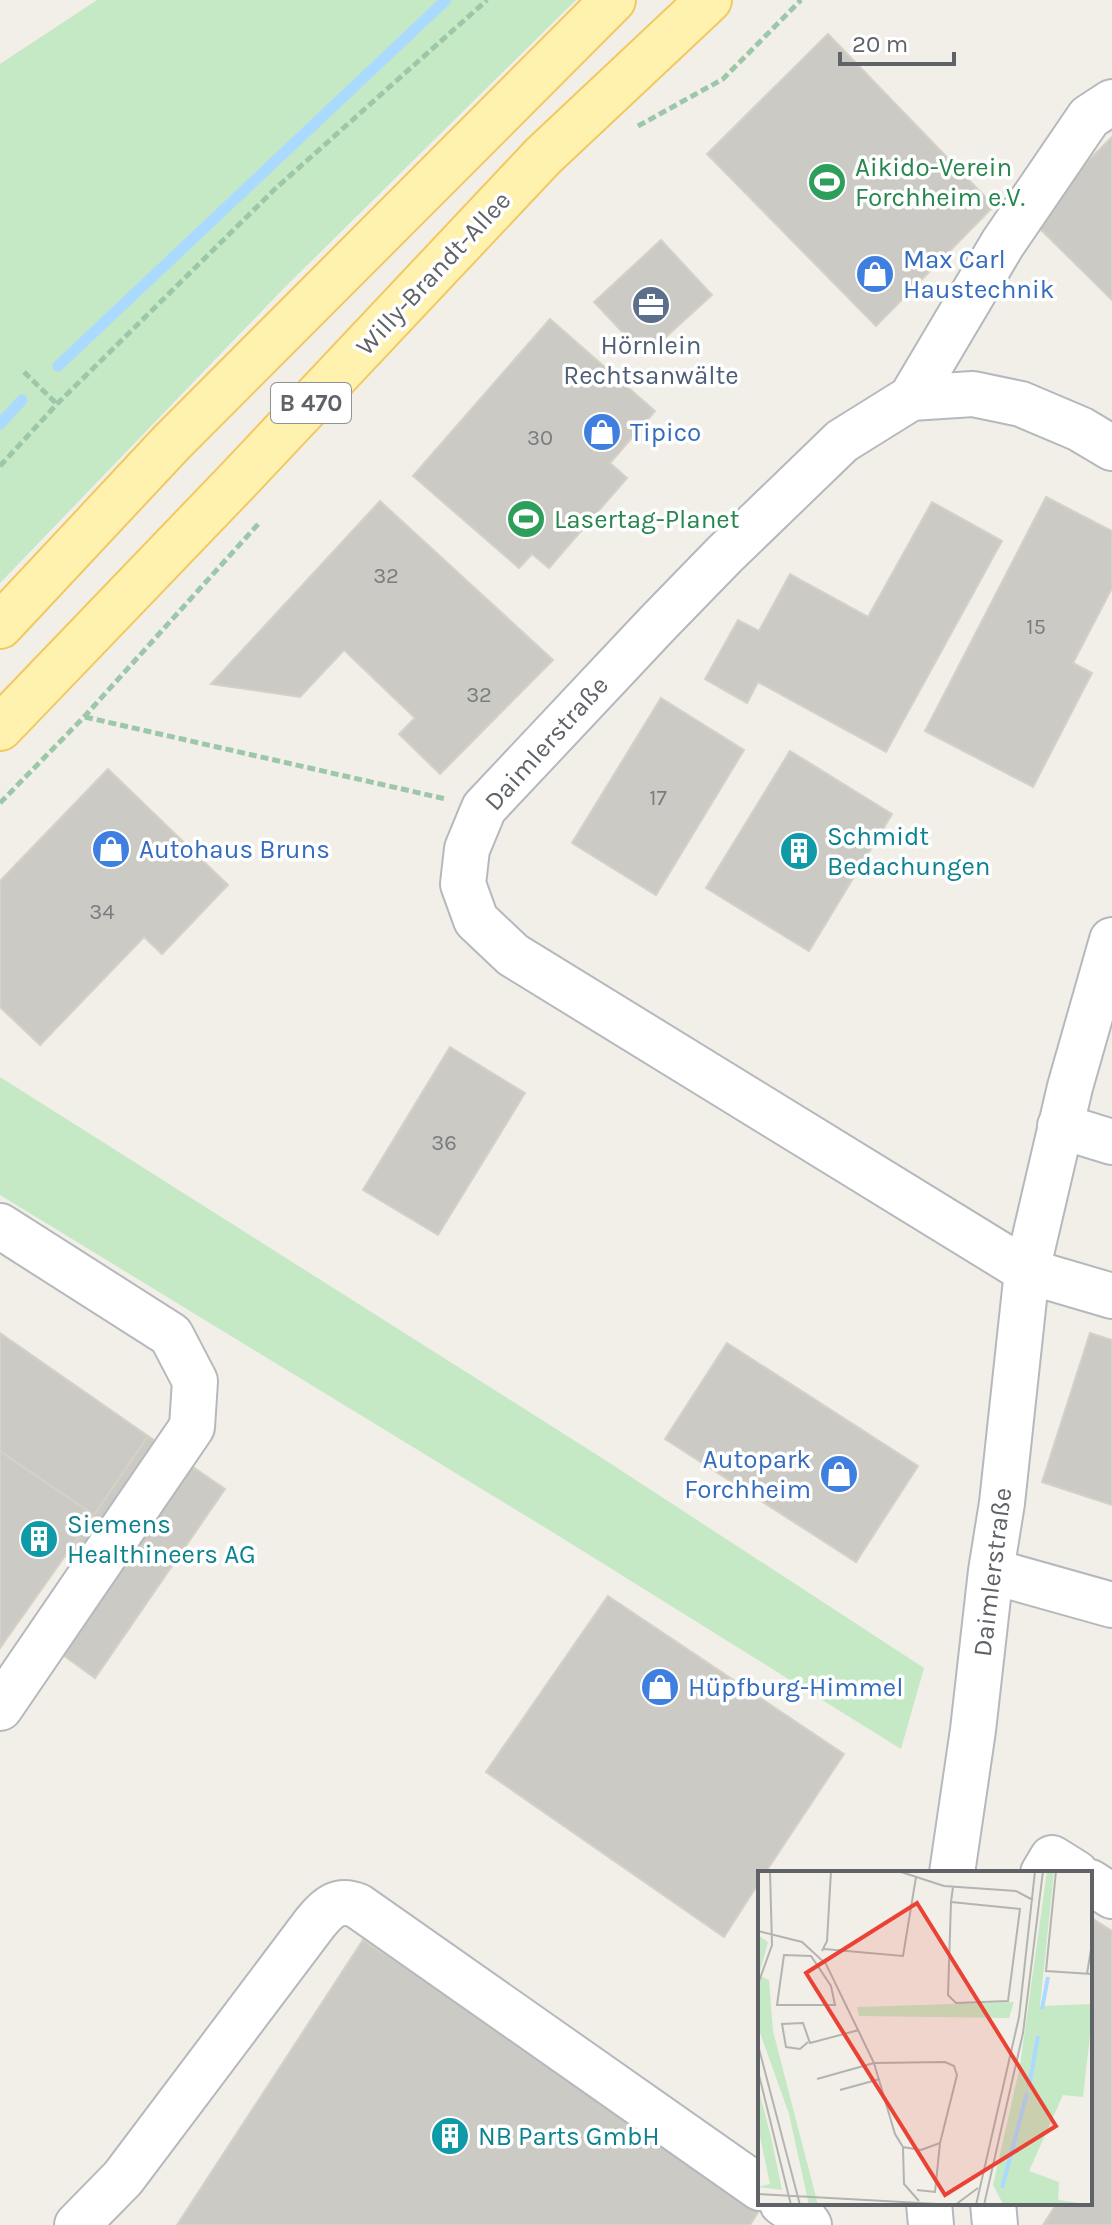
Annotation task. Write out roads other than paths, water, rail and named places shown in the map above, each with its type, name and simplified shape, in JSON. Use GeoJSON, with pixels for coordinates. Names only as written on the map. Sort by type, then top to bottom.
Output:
{"type":"FeatureCollection","features":[{"type":"Feature","properties":{"kind":"main road","name":"B 470"},"geometry":{"type":"LineString","coordinates":[[0,626],[172,442],[613,0]]}},
{"type":"Feature","properties":{"kind":"main road","name":"Willy-Brandt-Allee"},"geometry":{"type":"LineString","coordinates":[[0,728],[543,156],[709,0]]}},
{"type":"Feature","properties":{"kind":"street"},"geometry":{"type":"LineString","coordinates":[[911,398],[1003,243],[1089,117],[1112,102]]}},
{"type":"Feature","properties":{"kind":"street","name":"Daimlerstraße"},"geometry":{"type":"LineString","coordinates":[[1027,1271],[513,955],[476,920],[463,884],[467,849],[484,808],[657,624],[842,441],[911,398],[973,394],[1021,404],[1080,429],[1112,448]]}},
{"type":"Feature","properties":{"kind":"street","name":"Daimlerstraße"},"geometry":{"type":"LineString","coordinates":[[952,1871],[1002,1503],[1027,1271],[1070,1087],[1112,940]]}},
{"type":"Feature","properties":{"kind":"street"},"geometry":{"type":"LineString","coordinates":[[1060,1126],[1112,1142]]}},
{"type":"Feature","properties":{"kind":"street"},"geometry":{"type":"LineString","coordinates":[[0,1226],[171,1335],[195,1381],[192,1427],[0,1708]]}},
{"type":"Feature","properties":{"kind":"street"},"geometry":{"type":"LineString","coordinates":[[1027,1271],[1112,1296]]}},
{"type":"Feature","properties":{"kind":"street"},"geometry":{"type":"LineString","coordinates":[[993,1556],[1112,1576]]}},
{"type":"Feature","properties":{"kind":"street"},"geometry":{"type":"LineString","coordinates":[[993,1556],[1112,1605]]}},
{"type":"Feature","properties":{"kind":"street"},"geometry":{"type":"LineString","coordinates":[[1044,1871],[1052,1858],[1073,1871]]}},
{"type":"Feature","properties":{"kind":"street"},"geometry":{"type":"LineString","coordinates":[[1092,1883],[1112,1896]]}},
{"type":"Feature","properties":{"kind":"street"},"geometry":{"type":"LineString","coordinates":[[77,2225],[123,2178],[325,1910],[338,1902],[358,1906],[758,2187]]}},
{"type":"Feature","properties":{"kind":"street"},"geometry":{"type":"LineString","coordinates":[[785,2205],[809,2225]]}},
{"type":"Feature","properties":{"kind":"street"},"geometry":{"type":"LineString","coordinates":[[929,2205],[931,2225]]}},
{"type":"Feature","properties":{"kind":"street"},"geometry":{"type":"LineString","coordinates":[[993,2205],[995,2225]]}},
{"type":"Feature","properties":{"kind":"waterway"},"geometry":{"type":"LineString","coordinates":[[58,366],[446,0]]}},
{"type":"Feature","properties":{"kind":"waterway"},"geometry":{"type":"LineString","coordinates":[[0,424],[22,400]]}},
{"type":"Feature","properties":{"kind":"place","name":"Aikido-Verein Forchheim e.V."},"geometry":{"type":"Point","coordinates":[827,182]}},
{"type":"Feature","properties":{"kind":"place","name":"Max Carl Haustechnik"},"geometry":{"type":"Point","coordinates":[875,274]}},
{"type":"Feature","properties":{"kind":"place","name":"Hörnlein Rechtsanwälte"},"geometry":{"type":"Point","coordinates":[651,305]}},
{"type":"Feature","properties":{"kind":"place","name":"Tipico"},"geometry":{"type":"Point","coordinates":[602,432]}},
{"type":"Feature","properties":{"kind":"place","name":"Lasertag-Planet"},"geometry":{"type":"Point","coordinates":[526,519]}},
{"type":"Feature","properties":{"kind":"place","name":"Autohaus Bruns"},"geometry":{"type":"Point","coordinates":[111,849]}},
{"type":"Feature","properties":{"kind":"place","name":"Schmidt Bedachungen"},"geometry":{"type":"Point","coordinates":[799,851]}},
{"type":"Feature","properties":{"kind":"place","name":"Autopark Forchheim"},"geometry":{"type":"Point","coordinates":[839,1474]}},
{"type":"Feature","properties":{"kind":"place","name":"Siemens Healthineers AG"},"geometry":{"type":"Point","coordinates":[39,1539]}},
{"type":"Feature","properties":{"kind":"place","name":"Hüpfburg-Himmel"},"geometry":{"type":"Point","coordinates":[660,1687]}},
{"type":"Feature","properties":{"kind":"place","name":"NB Parts GmbH"},"geometry":{"type":"Point","coordinates":[450,2136]}}]}
